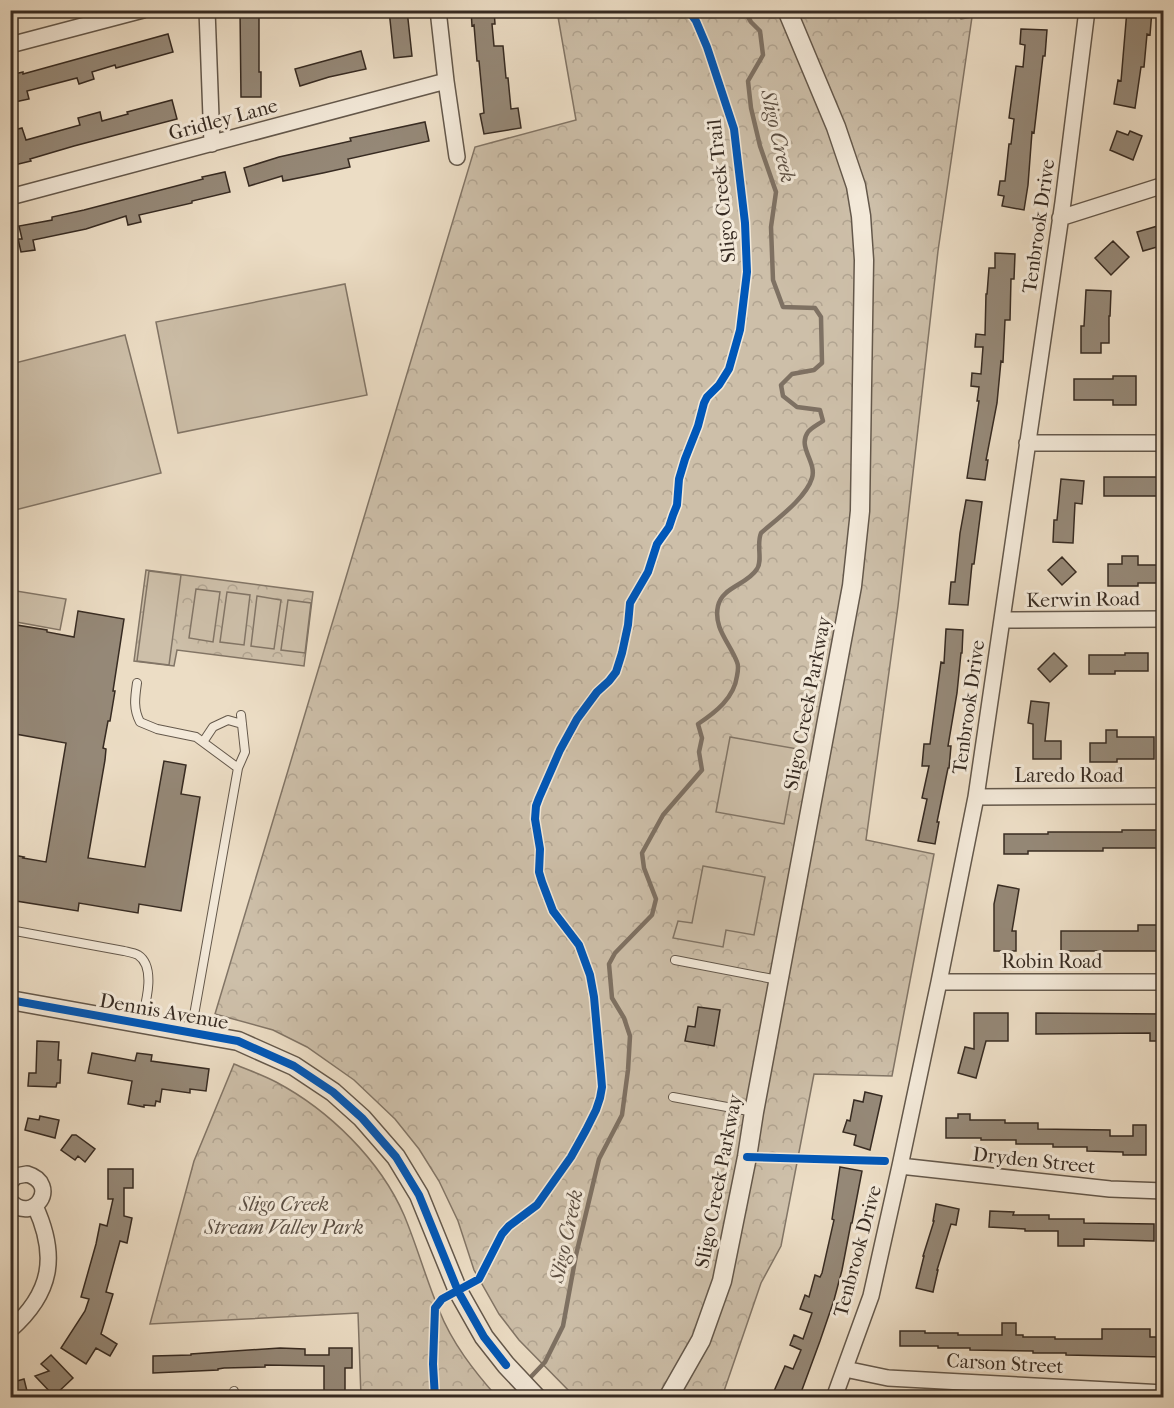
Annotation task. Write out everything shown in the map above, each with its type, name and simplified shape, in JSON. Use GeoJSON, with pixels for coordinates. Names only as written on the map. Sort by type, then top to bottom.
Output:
{"type":"FeatureCollection","features":[{"type":"Feature","properties":{"kind":"street"},"geometry":{"type":"LineString","coordinates":[[10,45],[143,10]]}},
{"type":"Feature","properties":{"kind":"street"},"geometry":{"type":"LineString","coordinates":[[207,10],[212,144]]}},
{"type":"Feature","properties":{"kind":"street"},"geometry":{"type":"LineString","coordinates":[[438,10],[457,156]]}},
{"type":"Feature","properties":{"kind":"street","name":"Sligo Creek Parkway"},"geometry":{"type":"LineString","coordinates":[[668,1398],[701,1340],[722,1281],[852,586],[860,511],[864,260],[861,216],[856,186],[836,127],[787,10]]}},
{"type":"Feature","properties":{"kind":"street","name":"Tenbrook Drive"},"geometry":{"type":"LineString","coordinates":[[834,1398],[871,1296],[976,797],[1060,218],[1087,10]]}},
{"type":"Feature","properties":{"kind":"street","name":"Gridley Lane"},"geometry":{"type":"LineString","coordinates":[[10,197],[446,81]]}},
{"type":"Feature","properties":{"kind":"street"},"geometry":{"type":"LineString","coordinates":[[1060,218],[1164,185]]}},
{"type":"Feature","properties":{"kind":"street"},"geometry":{"type":"LineString","coordinates":[[1027,443],[1164,443]]}},
{"type":"Feature","properties":{"kind":"street","name":"Kerwin Road"},"geometry":{"type":"LineString","coordinates":[[1002,620],[1164,619]]}},
{"type":"Feature","properties":{"kind":"street","name":"Laredo Road"},"geometry":{"type":"LineString","coordinates":[[976,797],[1164,796]]}},
{"type":"Feature","properties":{"kind":"street","name":"Robin Road"},"geometry":{"type":"LineString","coordinates":[[939,981],[1164,982]]}},
{"type":"Feature","properties":{"kind":"street","name":"Dennis Avenue"},"geometry":{"type":"LineString","coordinates":[[10,999],[238,1041],[294,1066],[333,1092],[362,1118],[396,1157],[419,1195],[458,1291],[484,1337],[537,1398]]}},
{"type":"Feature","properties":{"kind":"street","name":"Dryden Street"},"geometry":{"type":"LineString","coordinates":[[900,1166],[1110,1189],[1164,1191]]}},
{"type":"Feature","properties":{"kind":"street"},"geometry":{"type":"LineString","coordinates":[[10,1182],[15,1176],[27,1174],[38,1179],[43,1190],[35,1206],[25,1209],[10,1201]]}},
{"type":"Feature","properties":{"kind":"street"},"geometry":{"type":"LineString","coordinates":[[10,1330],[25,1317],[39,1298],[48,1273],[48,1247],[44,1224],[35,1206]]}},
{"type":"Feature","properties":{"kind":"street","name":"Carson Street"},"geometry":{"type":"LineString","coordinates":[[844,1369],[888,1378],[1164,1393]]}},
{"type":"Feature","properties":{"kind":"lane"},"geometry":{"type":"LineString","coordinates":[[137,683],[135,706],[140,722],[157,729],[196,737],[238,768]]}},
{"type":"Feature","properties":{"kind":"lane"},"geometry":{"type":"LineString","coordinates":[[191,1033],[238,768],[244,752],[242,720],[228,720],[213,727],[203,742]]}},
{"type":"Feature","properties":{"kind":"lane"},"geometry":{"type":"LineString","coordinates":[[10,930],[124,951],[139,956],[148,969],[148,984],[141,1023]]}},
{"type":"Feature","properties":{"kind":"lane"},"geometry":{"type":"LineString","coordinates":[[675,960],[778,980]]}},
{"type":"Feature","properties":{"kind":"lane"},"geometry":{"type":"LineString","coordinates":[[673,1096],[753,1112]]}},
{"type":"Feature","properties":{"kind":"green space"},"geometry":{"type":"Polygon","coordinates":[[[954,10],[961,19],[972,17],[938,251],[898,606],[866,840],[934,854],[892,1076],[814,1074],[781,1246],[761,1283],[722,1397],[575,1397],[519,1340],[499,1314],[474,1270],[458,1221],[439,1181],[419,1149],[395,1119],[354,1080],[307,1047],[273,1030],[215,1014],[475,147],[576,120],[557,11],[954,10]]]}},
{"type":"Feature","properties":{"kind":"green space"},"geometry":{"type":"Polygon","coordinates":[[[345,284],[367,395],[178,433],[156,322],[345,284]]]}},
{"type":"Feature","properties":{"kind":"green space"},"geometry":{"type":"Polygon","coordinates":[[[125,335],[161,473],[11,511],[11,364],[125,335]]]}},
{"type":"Feature","properties":{"kind":"green space"},"geometry":{"type":"Polygon","coordinates":[[[146,570],[313,592],[304,666],[177,650],[174,666],[134,661],[146,570]]]}},
{"type":"Feature","properties":{"kind":"green space"},"geometry":{"type":"Polygon","coordinates":[[[149,571],[181,575],[169,665],[137,661],[149,571]]]}},
{"type":"Feature","properties":{"kind":"green space"},"geometry":{"type":"Polygon","coordinates":[[[196,589],[220,592],[213,642],[189,638],[196,589]]]}},
{"type":"Feature","properties":{"kind":"green space"},"geometry":{"type":"Polygon","coordinates":[[[10,590],[66,599],[60,630],[11,621],[10,590]]]}},
{"type":"Feature","properties":{"kind":"green space"},"geometry":{"type":"Polygon","coordinates":[[[227,592],[250,595],[244,645],[220,642],[227,592]]]}},
{"type":"Feature","properties":{"kind":"green space"},"geometry":{"type":"Polygon","coordinates":[[[257,596],[281,600],[274,649],[251,646],[257,596]]]}},
{"type":"Feature","properties":{"kind":"green space"},"geometry":{"type":"Polygon","coordinates":[[[288,600],[311,603],[305,653],[281,650],[288,600]]]}},
{"type":"Feature","properties":{"kind":"green space"},"geometry":{"type":"Polygon","coordinates":[[[730,737],[798,749],[784,824],[716,812],[730,737]]]}},
{"type":"Feature","properties":{"kind":"green space"},"geometry":{"type":"Polygon","coordinates":[[[703,866],[765,877],[754,935],[726,930],[723,947],[673,938],[678,921],[692,923],[703,866]]]}},
{"type":"Feature","properties":{"kind":"green space","name":"Sligo Creek Stream Valley Park"},"geometry":{"type":"Polygon","coordinates":[[[234,1064],[271,1079],[296,1093],[333,1122],[367,1156],[394,1195],[404,1215],[434,1298],[450,1334],[472,1367],[497,1397],[361,1397],[358,1313],[150,1324],[194,1161],[234,1064]]]}},
{"type":"Feature","properties":{"kind":"building"},"geometry":{"type":"Polygon","coordinates":[[[240,10],[259,10],[261,97],[241,97],[240,10]]]}},
{"type":"Feature","properties":{"kind":"building"},"geometry":{"type":"Polygon","coordinates":[[[389,10],[407,10],[412,56],[394,58],[389,10]]]}},
{"type":"Feature","properties":{"kind":"building"},"geometry":{"type":"Polygon","coordinates":[[[471,10],[494,10],[495,24],[492,24],[494,46],[503,46],[511,109],[518,108],[521,128],[484,134],[480,114],[484,113],[479,61],[477,61],[471,10]]]}},
{"type":"Feature","properties":{"kind":"building"},"geometry":{"type":"Polygon","coordinates":[[[1127,10],[1152,10],[1150,35],[1147,34],[1144,67],[1141,67],[1135,108],[1114,104],[1118,80],[1121,81],[1127,10]]]}},
{"type":"Feature","properties":{"kind":"building"},"geometry":{"type":"Polygon","coordinates":[[[1021,29],[1047,30],[1034,133],[1032,132],[1024,210],[1002,206],[1004,196],[998,195],[1000,181],[1005,181],[1009,144],[1011,144],[1014,119],[1009,118],[1016,66],[1023,67],[1025,45],[1020,44],[1021,29]]]}},
{"type":"Feature","properties":{"kind":"building"},"geometry":{"type":"Polygon","coordinates":[[[168,34],[173,52],[116,68],[115,65],[92,72],[94,79],[79,84],[77,78],[27,91],[29,99],[10,103],[10,75],[23,72],[23,74],[168,34]]]}},
{"type":"Feature","properties":{"kind":"building"},"geometry":{"type":"Polygon","coordinates":[[[361,51],[366,69],[300,86],[295,69],[361,51]]]}},
{"type":"Feature","properties":{"kind":"building"},"geometry":{"type":"Polygon","coordinates":[[[172,100],[177,119],[74,146],[10,166],[10,131],[22,128],[26,140],[80,125],[78,118],[100,112],[102,121],[172,100]]]}},
{"type":"Feature","properties":{"kind":"building"},"geometry":{"type":"Polygon","coordinates":[[[425,122],[429,141],[348,159],[350,167],[283,181],[282,176],[249,186],[244,168],[279,157],[351,141],[350,138],[425,122]]]}},
{"type":"Feature","properties":{"kind":"building"},"geometry":{"type":"Polygon","coordinates":[[[1117,131],[1128,135],[1130,131],[1142,136],[1133,160],[1110,150],[1117,131]]]}},
{"type":"Feature","properties":{"kind":"building"},"geometry":{"type":"Polygon","coordinates":[[[225,172],[230,192],[139,215],[141,222],[128,225],[126,216],[86,229],[33,240],[35,250],[21,252],[18,239],[22,239],[19,226],[52,220],[52,217],[225,172]]]}},
{"type":"Feature","properties":{"kind":"building"},"geometry":{"type":"Polygon","coordinates":[[[1161,225],[1164,232],[1164,245],[1143,251],[1137,232],[1161,225]]]}},
{"type":"Feature","properties":{"kind":"building"},"geometry":{"type":"Polygon","coordinates":[[[1113,241],[1129,257],[1111,275],[1095,258],[1113,241]]]}},
{"type":"Feature","properties":{"kind":"building"},"geometry":{"type":"Polygon","coordinates":[[[995,253],[1015,254],[1014,279],[1011,279],[1010,320],[1005,320],[1003,362],[1001,361],[985,480],[967,478],[979,401],[977,401],[979,387],[971,386],[972,373],[981,374],[983,347],[975,347],[976,334],[985,335],[989,268],[995,268],[995,253]]]}},
{"type":"Feature","properties":{"kind":"building"},"geometry":{"type":"Polygon","coordinates":[[[1086,290],[1111,291],[1109,343],[1101,343],[1101,353],[1081,353],[1081,326],[1084,326],[1086,290]]]}},
{"type":"Feature","properties":{"kind":"building"},"geometry":{"type":"Polygon","coordinates":[[[1113,376],[1136,376],[1136,405],[1113,405],[1113,400],[1074,400],[1074,379],[1113,379],[1113,376]]]}},
{"type":"Feature","properties":{"kind":"building"},"geometry":{"type":"Polygon","coordinates":[[[1104,477],[1164,477],[1164,496],[1104,496],[1104,477]]]}},
{"type":"Feature","properties":{"kind":"building"},"geometry":{"type":"Polygon","coordinates":[[[1061,479],[1084,481],[1082,504],[1075,503],[1073,543],[1053,542],[1061,479]]]}},
{"type":"Feature","properties":{"kind":"building"},"geometry":{"type":"Polygon","coordinates":[[[966,500],[982,502],[968,605],[949,604],[951,582],[955,582],[966,500]]]}},
{"type":"Feature","properties":{"kind":"building"},"geometry":{"type":"Polygon","coordinates":[[[1122,556],[1138,556],[1138,565],[1164,565],[1164,583],[1108,586],[1108,564],[1122,564],[1122,556]]]}},
{"type":"Feature","properties":{"kind":"building"},"geometry":{"type":"Polygon","coordinates":[[[1062,557],[1076,572],[1062,585],[1048,570],[1062,557]]]}},
{"type":"Feature","properties":{"kind":"building"},"geometry":{"type":"Polygon","coordinates":[[[78,611],[124,619],[113,691],[115,691],[103,748],[106,749],[105,760],[88,858],[145,867],[164,761],[186,765],[181,794],[200,797],[181,911],[139,904],[138,913],[79,903],[78,911],[10,900],[10,856],[46,862],[66,743],[10,733],[10,624],[74,637],[78,611]]]}},
{"type":"Feature","properties":{"kind":"building"},"geometry":{"type":"Polygon","coordinates":[[[946,629],[963,630],[962,653],[948,746],[951,746],[949,768],[937,822],[939,822],[935,844],[918,841],[927,799],[922,798],[929,766],[922,766],[924,744],[930,744],[941,662],[944,663],[946,629]]]}},
{"type":"Feature","properties":{"kind":"building"},"geometry":{"type":"Polygon","coordinates":[[[1054,653],[1067,666],[1050,682],[1038,669],[1054,653]]]}},
{"type":"Feature","properties":{"kind":"building"},"geometry":{"type":"Polygon","coordinates":[[[1125,653],[1148,653],[1148,671],[1089,674],[1089,655],[1125,655],[1125,653]]]}},
{"type":"Feature","properties":{"kind":"building"},"geometry":{"type":"Polygon","coordinates":[[[1031,701],[1049,703],[1045,741],[1061,741],[1061,759],[1033,759],[1033,724],[1028,723],[1031,701]]]}},
{"type":"Feature","properties":{"kind":"building"},"geometry":{"type":"Polygon","coordinates":[[[1106,730],[1117,730],[1117,737],[1154,737],[1154,759],[1090,762],[1090,743],[1106,743],[1106,730]]]}},
{"type":"Feature","properties":{"kind":"building"},"geometry":{"type":"Polygon","coordinates":[[[1122,830],[1164,830],[1164,848],[1103,848],[1103,851],[1028,851],[1028,854],[1004,854],[1004,834],[1122,832],[1122,830]]]}},
{"type":"Feature","properties":{"kind":"building"},"geometry":{"type":"Polygon","coordinates":[[[998,885],[1019,889],[1012,931],[1016,931],[1016,951],[994,951],[994,904],[998,885]]]}},
{"type":"Feature","properties":{"kind":"building"},"geometry":{"type":"Polygon","coordinates":[[[1138,925],[1160,925],[1160,951],[1061,951],[1061,931],[1138,931],[1138,925]]]}},
{"type":"Feature","properties":{"kind":"building"},"geometry":{"type":"Polygon","coordinates":[[[698,1007],[720,1010],[714,1046],[685,1041],[688,1026],[695,1027],[698,1007]]]}},
{"type":"Feature","properties":{"kind":"building"},"geometry":{"type":"Polygon","coordinates":[[[974,1013],[1008,1013],[1008,1041],[986,1041],[976,1078],[958,1073],[965,1047],[974,1049],[974,1013]]]}},
{"type":"Feature","properties":{"kind":"building"},"geometry":{"type":"Polygon","coordinates":[[[1036,1013],[1164,1014],[1164,1041],[1150,1041],[1150,1033],[1036,1034],[1036,1013]]]}},
{"type":"Feature","properties":{"kind":"building"},"geometry":{"type":"Polygon","coordinates":[[[37,1041],[59,1042],[60,1083],[57,1083],[56,1087],[28,1086],[29,1073],[36,1073],[37,1041]]]}},
{"type":"Feature","properties":{"kind":"building"},"geometry":{"type":"Polygon","coordinates":[[[92,1053],[135,1061],[137,1053],[152,1055],[151,1061],[209,1069],[206,1091],[190,1089],[190,1093],[162,1089],[160,1102],[156,1101],[155,1106],[144,1105],[144,1107],[128,1104],[132,1081],[88,1073],[92,1053]]]}},
{"type":"Feature","properties":{"kind":"building"},"geometry":{"type":"Polygon","coordinates":[[[865,1092],[882,1096],[870,1150],[854,1145],[856,1135],[843,1132],[847,1120],[850,1121],[854,1100],[863,1102],[865,1092]]]}},
{"type":"Feature","properties":{"kind":"building"},"geometry":{"type":"Polygon","coordinates":[[[958,1114],[970,1114],[970,1120],[1038,1123],[1038,1129],[1110,1130],[1110,1136],[1133,1136],[1133,1125],[1146,1125],[1146,1155],[1087,1151],[1087,1147],[1053,1147],[1053,1144],[1016,1144],[1016,1140],[946,1138],[946,1118],[958,1118],[958,1114]]]}},
{"type":"Feature","properties":{"kind":"building"},"geometry":{"type":"Polygon","coordinates":[[[40,1116],[59,1120],[55,1138],[25,1130],[28,1118],[39,1120],[40,1116]]]}},
{"type":"Feature","properties":{"kind":"building"},"geometry":{"type":"Polygon","coordinates":[[[72,1135],[76,1135],[95,1149],[85,1162],[78,1156],[75,1160],[61,1150],[72,1135]]]}},
{"type":"Feature","properties":{"kind":"building"},"geometry":{"type":"Polygon","coordinates":[[[840,1167],[862,1171],[834,1300],[799,1398],[771,1398],[785,1366],[793,1369],[801,1350],[790,1345],[794,1335],[803,1339],[812,1313],[800,1309],[805,1295],[809,1297],[815,1275],[820,1277],[822,1273],[834,1220],[832,1219],[840,1167]]]}},
{"type":"Feature","properties":{"kind":"building"},"geometry":{"type":"Polygon","coordinates":[[[108,1169],[133,1169],[133,1188],[124,1188],[124,1216],[132,1218],[127,1243],[120,1241],[106,1292],[113,1294],[101,1334],[117,1344],[110,1356],[96,1348],[86,1364],[61,1348],[85,1311],[89,1299],[81,1297],[100,1224],[107,1226],[113,1199],[108,1199],[108,1169]]]}},
{"type":"Feature","properties":{"kind":"building"},"geometry":{"type":"Polygon","coordinates":[[[936,1204],[959,1209],[956,1225],[951,1224],[933,1292],[916,1288],[934,1221],[936,1204]]]}},
{"type":"Feature","properties":{"kind":"building"},"geometry":{"type":"Polygon","coordinates":[[[990,1211],[1014,1212],[1013,1215],[1049,1215],[1049,1219],[1084,1219],[1084,1223],[1154,1224],[1154,1241],[1084,1239],[1084,1246],[1058,1246],[1058,1231],[1025,1231],[1025,1229],[989,1227],[990,1211]]]}},
{"type":"Feature","properties":{"kind":"building"},"geometry":{"type":"Polygon","coordinates":[[[1002,1323],[1016,1323],[1016,1335],[1055,1337],[1055,1339],[1102,1339],[1102,1329],[1150,1329],[1150,1337],[1164,1337],[1164,1357],[1066,1355],[1066,1353],[1033,1353],[1033,1351],[900,1346],[900,1331],[1002,1335],[1002,1323]]]}},
{"type":"Feature","properties":{"kind":"building"},"geometry":{"type":"Polygon","coordinates":[[[280,1348],[305,1349],[305,1355],[329,1355],[329,1348],[352,1348],[352,1368],[345,1368],[345,1398],[324,1398],[324,1366],[265,1365],[265,1367],[153,1373],[153,1356],[280,1348]]]}},
{"type":"Feature","properties":{"kind":"building"},"geometry":{"type":"Polygon","coordinates":[[[51,1355],[73,1378],[54,1396],[35,1376],[49,1371],[41,1364],[51,1355]]]}},
{"type":"Feature","properties":{"kind":"building"},"geometry":{"type":"Polygon","coordinates":[[[24,1379],[28,1395],[21,1398],[10,1398],[10,1383],[24,1379]]]}},
{"type":"Feature","properties":{"kind":"waterway","name":"Sligo Creek"},"geometry":{"type":"LineString","coordinates":[[527,1381],[545,1362],[563,1326],[576,1255],[599,1159],[622,1115],[630,1036],[624,1018],[612,998],[609,964],[615,953],[652,915],[656,899],[644,868],[642,853],[663,815],[702,770],[699,752],[702,738],[698,724],[728,698],[738,672],[734,655],[720,628],[718,606],[724,594],[747,579],[757,569],[761,533],[790,508],[809,486],[813,472],[805,438],[809,431],[823,421],[820,410],[797,407],[783,396],[781,385],[792,374],[814,370],[822,363],[821,317],[815,308],[783,307],[773,280],[771,227],[776,192],[760,146],[751,108],[748,81],[763,55],[760,31],[744,10]]}},
{"type":"Feature","properties":{"kind":"waterway"},"geometry":{"type":"LineString","coordinates":[[514,1398],[521,1388]]}},
{"type":"Feature","properties":{"kind":"cycle path","name":"Sligo Creek Trail"},"geometry":{"type":"LineString","coordinates":[[435,1398],[433,1364],[435,1308],[442,1299],[479,1279],[502,1234],[537,1205],[571,1157],[600,1098],[602,1087],[590,975],[579,945],[553,911],[542,882],[539,872],[540,849],[535,819],[536,806],[560,750],[577,719],[597,692],[616,672],[628,625],[630,603],[648,572],[657,544],[669,527],[677,505],[679,479],[704,403],[729,369],[740,330],[747,272],[745,223],[734,129],[707,47],[696,21],[688,10]]}},
{"type":"Feature","properties":{"kind":"cycle path"},"geometry":{"type":"LineString","coordinates":[[10,1000],[238,1041],[294,1066],[333,1092],[362,1118],[396,1157],[419,1195],[458,1291],[484,1337],[506,1365]]}},
{"type":"Feature","properties":{"kind":"cycle path"},"geometry":{"type":"LineString","coordinates":[[747,1157],[885,1161]]}}]}
